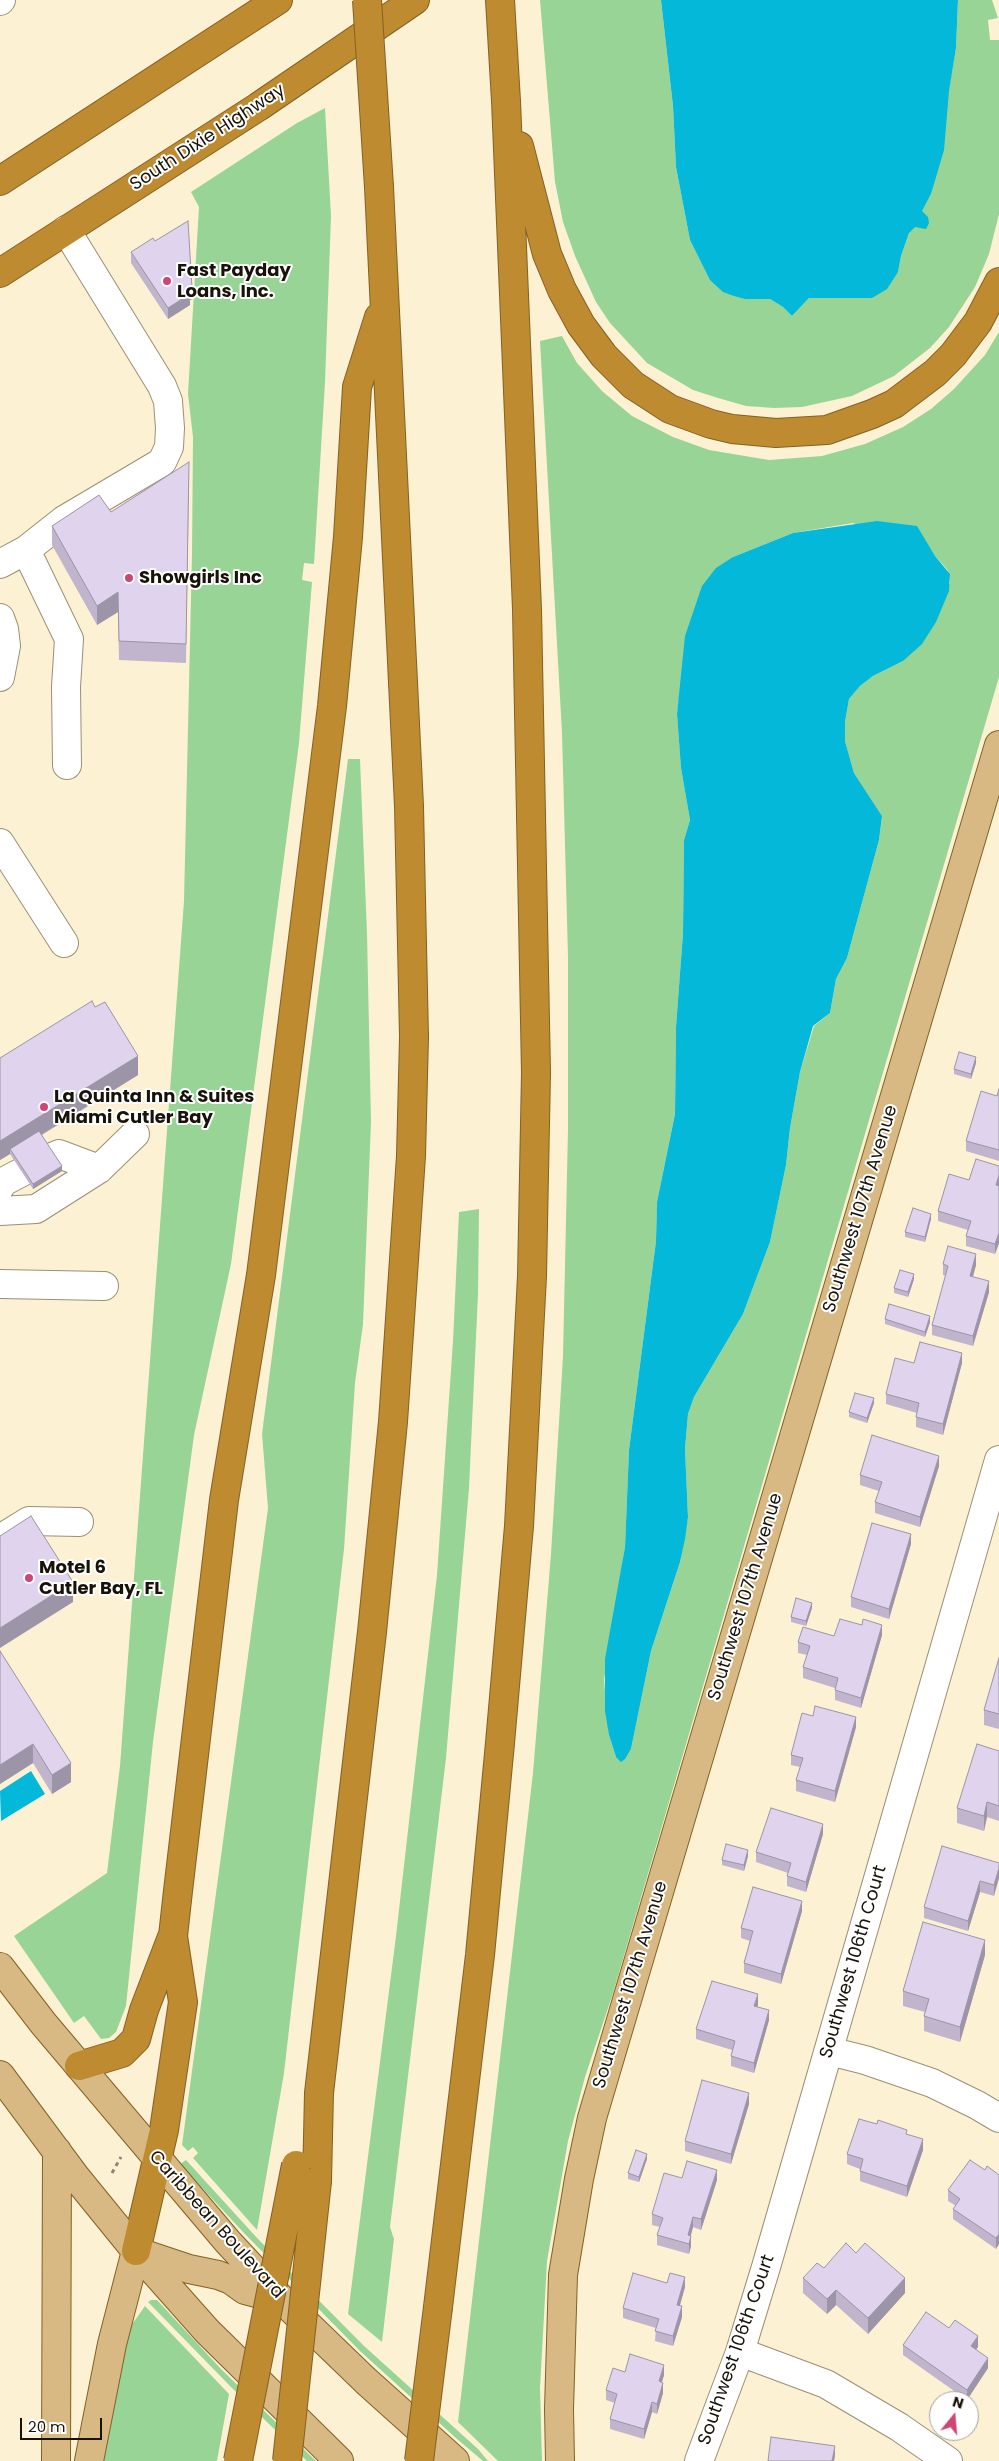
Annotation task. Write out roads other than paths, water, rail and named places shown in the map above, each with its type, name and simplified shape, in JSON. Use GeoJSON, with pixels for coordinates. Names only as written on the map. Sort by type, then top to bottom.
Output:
{"type":"FeatureCollection","features":[{"type":"Feature","properties":{"kind":"highway"},"geometry":{"type":"LineString","coordinates":[[0,181],[278,0]]}},
{"type":"Feature","properties":{"kind":"highway"},"geometry":{"type":"LineString","coordinates":[[238,2461],[306,2173],[319,2093],[372,1632],[393,1422],[411,1146],[414,1037],[412,893],[403,644],[379,187],[367,0]]}},
{"type":"Feature","properties":{"kind":"highway","name":"South Dixie Highway"},"geometry":{"type":"LineString","coordinates":[[0,273],[258,107],[415,0]]}},
{"type":"Feature","properties":{"kind":"highway"},"geometry":{"type":"LineString","coordinates":[[419,2461],[480,1955],[519,1526],[532,1276],[536,1073],[527,619],[506,101],[500,0]]}},
{"type":"Feature","properties":{"kind":"highway"},"geometry":{"type":"LineString","coordinates":[[506,101],[547,254],[571,308],[599,349],[633,385],[670,409],[691,418],[732,429],[776,433],[828,430],[872,414],[894,404],[935,373],[978,322],[999,282]]}},
{"type":"Feature","properties":{"kind":"highway"},"geometry":{"type":"LineString","coordinates":[[136,2252],[168,2112],[182,2002],[173,1936],[224,1500],[262,1275],[331,716],[348,537],[357,388],[385,299]]}},
{"type":"Feature","properties":{"kind":"highway"},"geometry":{"type":"LineString","coordinates":[[79,2066],[122,2053],[136,2039],[144,2010],[173,1936]]}},
{"type":"Feature","properties":{"kind":"highway"},"geometry":{"type":"LineString","coordinates":[[287,2461],[306,2173]]}},
{"type":"Feature","properties":{"kind":"main road","name":"Southwest 107th Avenue"},"geometry":{"type":"LineString","coordinates":[[560,2461],[559,2408],[563,2275],[576,2196],[592,2118],[999,745]]}},
{"type":"Feature","properties":{"kind":"main road","name":"Caribbean Boulevard"},"geometry":{"type":"LineString","coordinates":[[0,1967],[158,2161],[282,2300],[366,2381],[455,2461]]}},
{"type":"Feature","properties":{"kind":"main road"},"geometry":{"type":"LineString","coordinates":[[3,2087],[57,2151],[136,2252],[207,2331],[339,2461]]}},
{"type":"Feature","properties":{"kind":"main road"},"geometry":{"type":"LineString","coordinates":[[56,2461],[57,2151]]}},
{"type":"Feature","properties":{"kind":"main road"},"geometry":{"type":"LineString","coordinates":[[136,2252],[188,2269],[218,2275],[231,2280],[245,2290],[282,2300]]}},
{"type":"Feature","properties":{"kind":"main road"},"geometry":{"type":"LineString","coordinates":[[89,2461],[112,2344],[136,2252]]}},
{"type":"Feature","properties":{"kind":"street"},"geometry":{"type":"LineString","coordinates":[[0,564],[26,550],[64,520],[162,462],[169,447],[168,401],[162,386],[66,230]]}},
{"type":"Feature","properties":{"kind":"street"},"geometry":{"type":"LineString","coordinates":[[26,550],[69,639],[66,688],[67,766]]}},
{"type":"Feature","properties":{"kind":"street"},"geometry":{"type":"LineString","coordinates":[[0,618],[4,629],[6,646],[0,677]]}},
{"type":"Feature","properties":{"kind":"street"},"geometry":{"type":"LineString","coordinates":[[0,844],[64,943]]}},
{"type":"Feature","properties":{"kind":"street"},"geometry":{"type":"LineString","coordinates":[[0,1211],[36,1209],[100,1169],[136,1134]]}},
{"type":"Feature","properties":{"kind":"street"},"geometry":{"type":"LineString","coordinates":[[52,1157],[59,1154],[100,1169]]}},
{"type":"Feature","properties":{"kind":"street"},"geometry":{"type":"LineString","coordinates":[[0,1284],[104,1286]]}},
{"type":"Feature","properties":{"kind":"street","name":"Southwest 106th Court"},"geometry":{"type":"LineString","coordinates":[[699,2461],[740,2352],[829,2051],[999,1460]]}},
{"type":"Feature","properties":{"kind":"street"},"geometry":{"type":"LineString","coordinates":[[0,1539],[29,1520],[79,1522]]}},
{"type":"Feature","properties":{"kind":"street"},"geometry":{"type":"LineString","coordinates":[[829,2051],[865,2060],[932,2083],[999,2118]]}},
{"type":"Feature","properties":{"kind":"street"},"geometry":{"type":"LineString","coordinates":[[740,2352],[826,2384],[899,2427],[948,2461]]}},
{"type":"Feature","properties":{"kind":"water"},"geometry":{"type":"Polygon","coordinates":[[[661,0],[958,0],[956,48],[949,91],[944,150],[931,194],[922,211],[928,217],[929,223],[926,229],[915,227],[909,233],[898,272],[887,289],[872,298],[809,298],[792,316],[783,307],[770,299],[745,299],[734,296],[723,292],[710,280],[690,240],[676,167],[673,106],[661,0]]]}},
{"type":"Feature","properties":{"kind":"water"},"geometry":{"type":"Polygon","coordinates":[[[877,521],[917,526],[935,556],[950,574],[949,591],[936,622],[922,644],[903,661],[873,676],[860,686],[849,699],[845,722],[845,741],[854,773],[882,816],[879,840],[847,958],[836,979],[830,1013],[813,1026],[800,1072],[790,1128],[786,1165],[770,1242],[743,1314],[694,1397],[688,1414],[685,1449],[688,1517],[685,1539],[680,1562],[651,1651],[631,1749],[621,1762],[616,1757],[609,1735],[605,1711],[605,1659],[625,1547],[629,1450],[656,1241],[657,1202],[675,1114],[676,1027],[683,933],[684,840],[690,820],[681,768],[677,714],[685,636],[702,586],[716,568],[733,557],[793,533],[877,521]]]}},
{"type":"Feature","properties":{"kind":"water"},"geometry":{"type":"Polygon","coordinates":[[[31,1771],[45,1794],[1,1821],[0,1791],[31,1771]]]}},
{"type":"Feature","properties":{"kind":"place","name":"Fast Payday Loans, Inc."},"geometry":{"type":"Point","coordinates":[167,281]}},
{"type":"Feature","properties":{"kind":"place","name":"Showgirls Inc"},"geometry":{"type":"Point","coordinates":[129,578]}},
{"type":"Feature","properties":{"kind":"place","name":"La Quinta Inn & Suites Miami Cutler Bay"},"geometry":{"type":"Point","coordinates":[44,1107]}},
{"type":"Feature","properties":{"kind":"place","name":"Motel 6 Cutler Bay, FL"},"geometry":{"type":"Point","coordinates":[29,1578]}}]}
